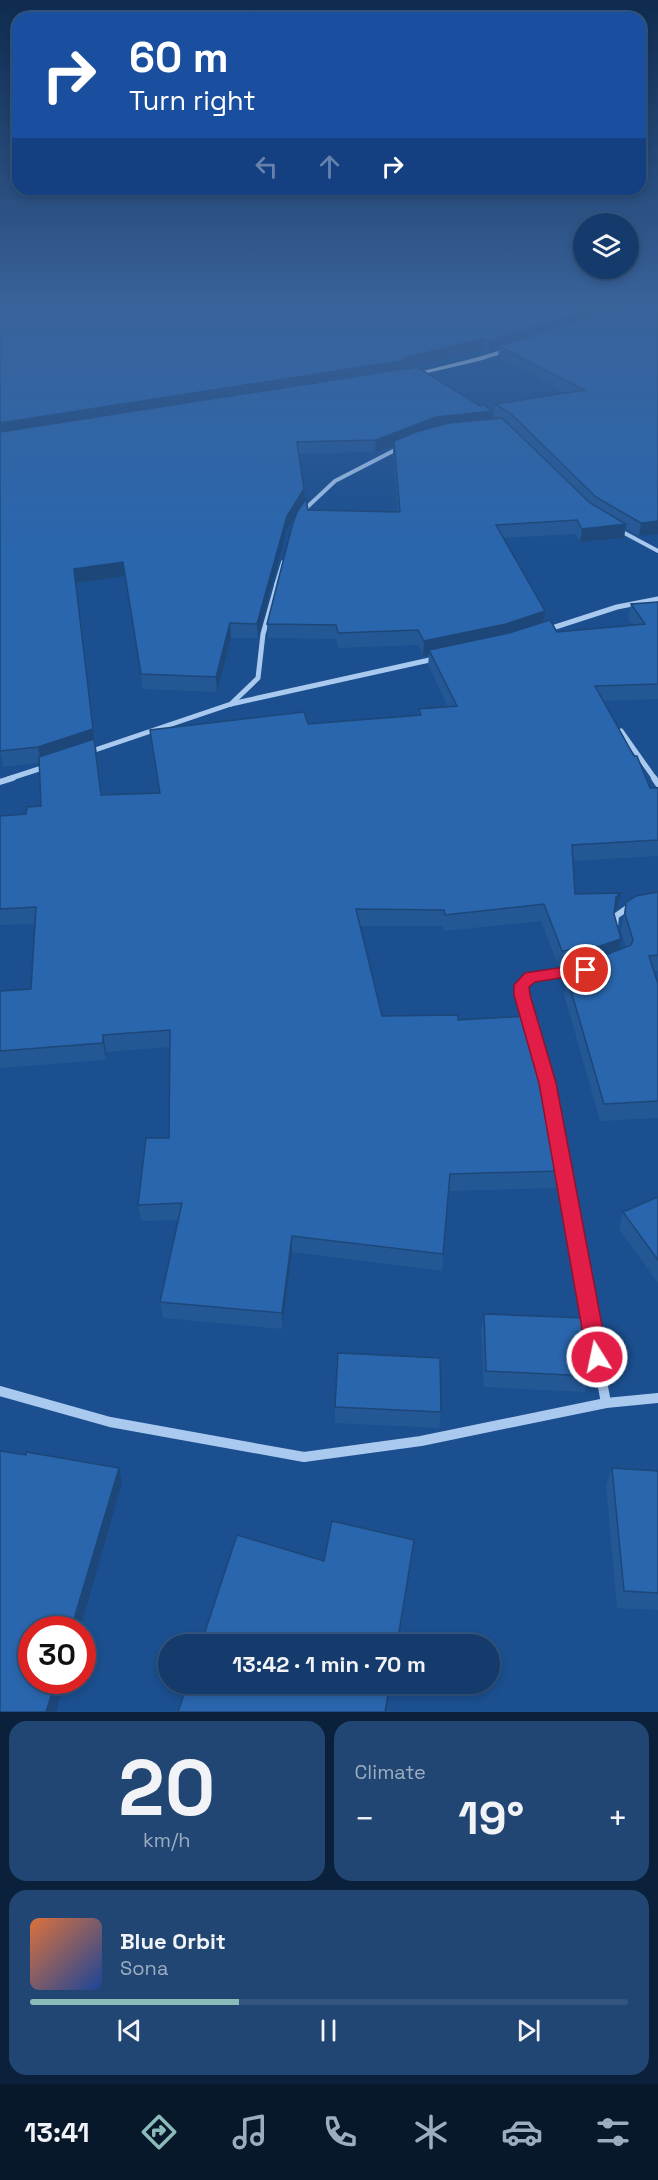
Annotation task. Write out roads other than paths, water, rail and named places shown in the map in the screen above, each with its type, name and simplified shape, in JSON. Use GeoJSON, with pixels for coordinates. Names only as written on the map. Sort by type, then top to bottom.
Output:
{"type":"FeatureCollection","features":[{"type":"Feature","properties":{"kind":"street"},"geometry":{"type":"LineString","coordinates":[[301,513],[317,495],[349,471],[408,443]]}},
{"type":"Feature","properties":{"kind":"street"},"geometry":{"type":"LineString","coordinates":[[610,526],[658,551]]}},
{"type":"Feature","properties":{"kind":"street"},"geometry":{"type":"LineString","coordinates":[[231,704],[258,678],[258,658],[285,554]]}},
{"type":"Feature","properties":{"kind":"street"},"geometry":{"type":"LineString","coordinates":[[539,632],[617,607],[658,600]]}},
{"type":"Feature","properties":{"kind":"street"},"geometry":{"type":"LineString","coordinates":[[77,756],[231,704],[437,658]]}},
{"type":"Feature","properties":{"kind":"street"},"geometry":{"type":"LineString","coordinates":[[621,731],[658,784]]}},
{"type":"Feature","properties":{"kind":"street"},"geometry":{"type":"LineString","coordinates":[[0,782],[55,763]]}},
{"type":"Feature","properties":{"kind":"street"},"geometry":{"type":"LineString","coordinates":[[618,938],[615,922],[619,912],[632,905],[641,905]]}},
{"type":"Feature","properties":{"kind":"street"},"geometry":{"type":"LineString","coordinates":[[583,970],[531,977],[522,985],[522,995],[547,1083],[606,1403]]}},
{"type":"Feature","properties":{"kind":"street"},"geometry":{"type":"LineString","coordinates":[[0,1391],[110,1422],[304,1457],[421,1441],[606,1403],[658,1398]]}}]}
